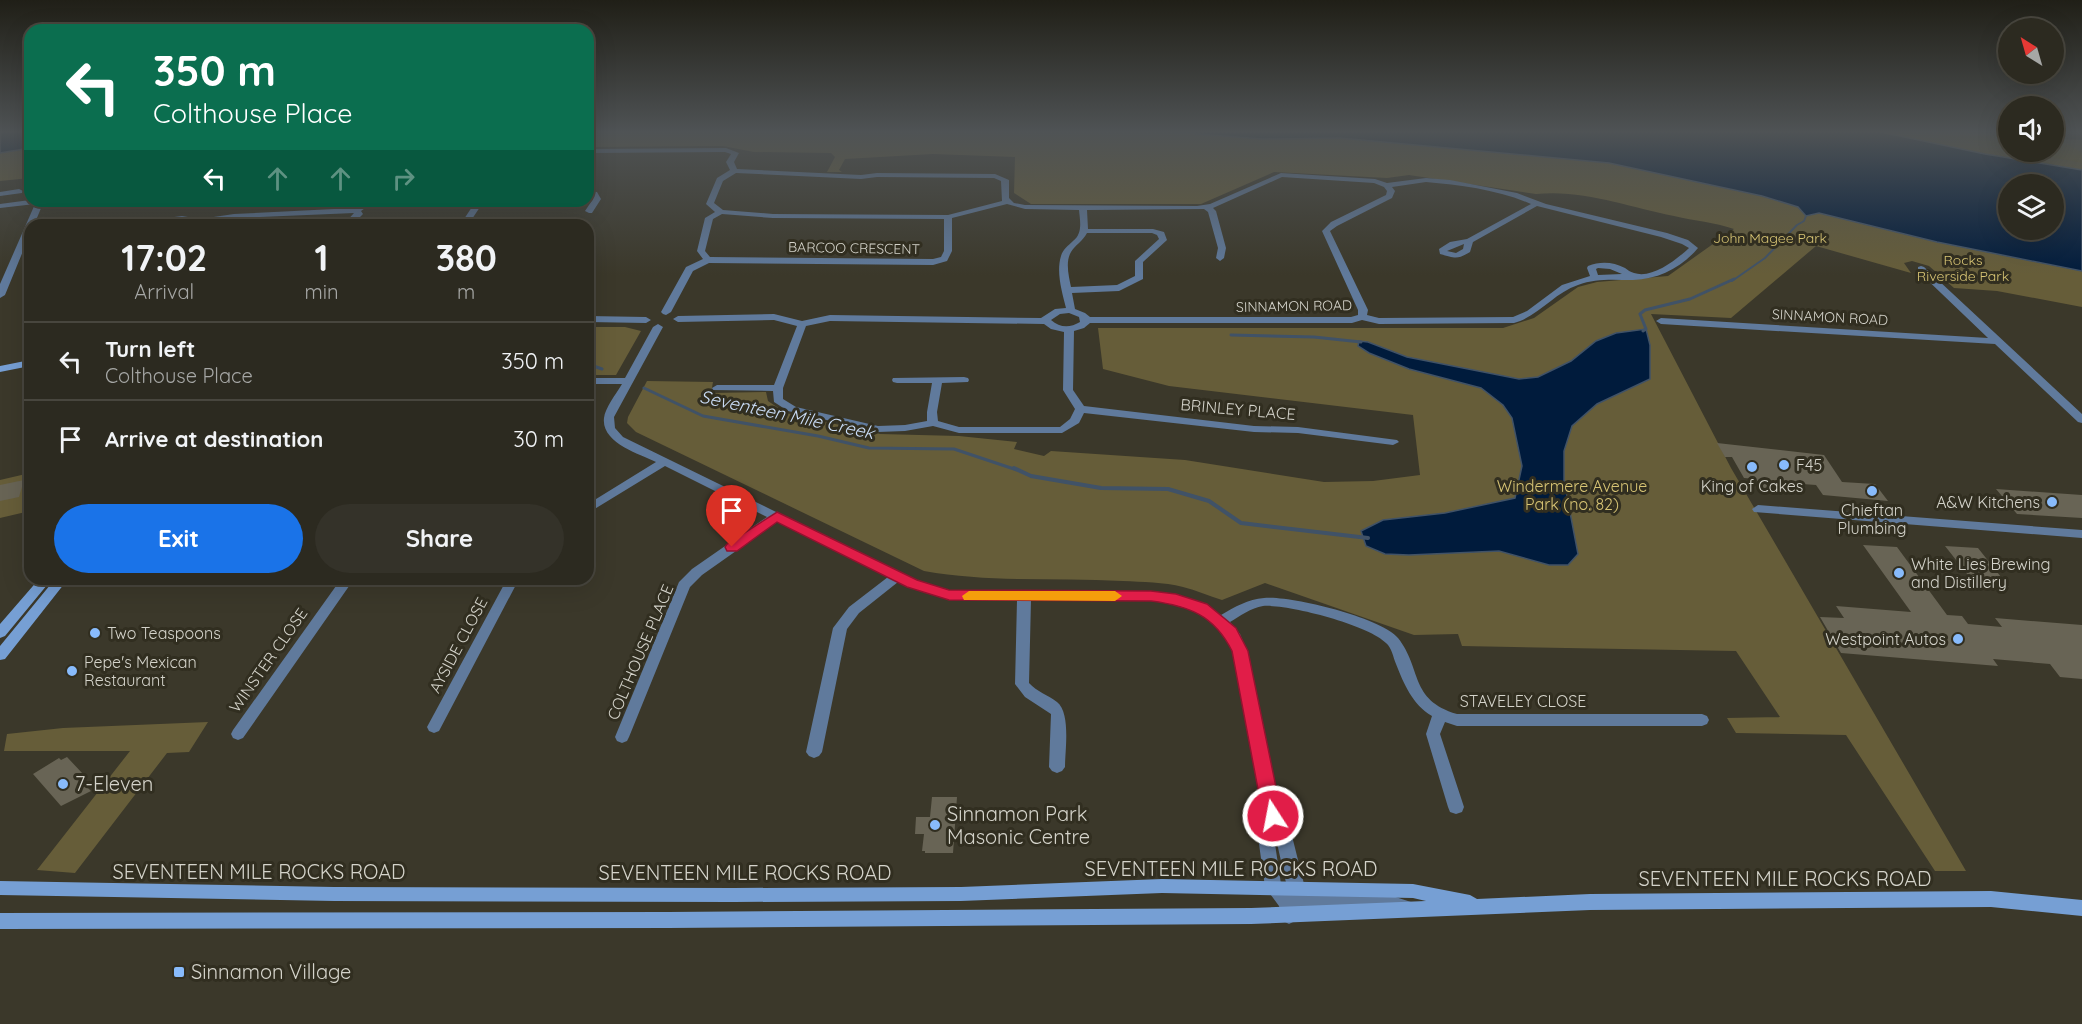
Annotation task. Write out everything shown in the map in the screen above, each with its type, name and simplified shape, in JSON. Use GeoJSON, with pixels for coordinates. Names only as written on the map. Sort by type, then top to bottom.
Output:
{"type":"FeatureCollection","features":[{"type":"Feature","properties":{"kind":"main road"},"geometry":{"type":"LineString","coordinates":[[0,369],[24,364]]}},
{"type":"Feature","properties":{"kind":"main road"},"geometry":{"type":"LineString","coordinates":[[0,375],[24,369]]}},
{"type":"Feature","properties":{"kind":"main road"},"geometry":{"type":"LineString","coordinates":[[0,633],[41,585]]}},
{"type":"Feature","properties":{"kind":"main road"},"geometry":{"type":"LineString","coordinates":[[0,656],[57,585]]}},
{"type":"Feature","properties":{"kind":"main road","name":"SEVENTEEN MILE ROCKS ROAD"},"geometry":{"type":"LineString","coordinates":[[0,888],[334,894],[734,895],[961,894],[1162,886],[1273,887],[1291,902],[1418,910],[1590,902],[1991,899],[2082,908]]}},
{"type":"Feature","properties":{"kind":"main road","name":"SEVENTEEN MILE ROCKS ROAD"},"geometry":{"type":"LineString","coordinates":[[0,921],[668,920],[1291,902],[1413,891],[1488,907]]}},
{"type":"Feature","properties":{"kind":"street"},"geometry":{"type":"LineString","coordinates":[[720,180],[710,204],[721,212],[709,218],[701,250],[708,260],[689,269],[647,325],[658,327],[673,324],[678,319],[774,317],[802,324],[830,318],[1046,321],[1057,329],[1069,330],[1082,326],[1086,320],[1082,314],[1071,310],[1048,315],[1046,321]]}},
{"type":"Feature","properties":{"kind":"street"},"geometry":{"type":"LineString","coordinates":[[1004,180],[1007,202]]}},
{"type":"Feature","properties":{"kind":"street"},"geometry":{"type":"LineString","coordinates":[[948,217],[1007,202],[1018,207],[1206,207],[1270,180]]}},
{"type":"Feature","properties":{"kind":"street"},"geometry":{"type":"LineString","coordinates":[[1364,180],[1387,186],[1417,181],[1450,182],[1517,195],[1536,204]]}},
{"type":"Feature","properties":{"kind":"street"},"geometry":{"type":"LineString","coordinates":[[1362,317],[1363,310],[1327,230],[1389,195],[1391,191],[1387,186]]}},
{"type":"Feature","properties":{"kind":"street"},"geometry":{"type":"LineString","coordinates":[[0,194],[19,191]]}},
{"type":"Feature","properties":{"kind":"street"},"geometry":{"type":"LineString","coordinates":[[0,206],[24,203]]}},
{"type":"Feature","properties":{"kind":"street"},"geometry":{"type":"LineString","coordinates":[[1469,241],[1508,217],[1536,204]]}},
{"type":"Feature","properties":{"kind":"street","name":"SINNAMON ROAD"},"geometry":{"type":"LineString","coordinates":[[1086,320],[1340,320],[1362,317],[1379,321],[1518,320],[1570,284],[1595,278],[1592,268],[1603,265],[1618,268],[1632,277],[1662,273],[1694,248],[1685,242],[1664,235],[1536,204]]}},
{"type":"Feature","properties":{"kind":"street"},"geometry":{"type":"LineString","coordinates":[[214,219],[356,210],[361,207]]}},
{"type":"Feature","properties":{"kind":"street"},"geometry":{"type":"LineString","coordinates":[[589,212],[592,207]]}},
{"type":"Feature","properties":{"kind":"street"},"geometry":{"type":"LineString","coordinates":[[1206,207],[1212,211],[1222,248],[1220,258]]}},
{"type":"Feature","properties":{"kind":"street"},"geometry":{"type":"LineString","coordinates":[[1071,310],[1066,290],[1065,255],[1082,238],[1085,231],[1083,208]]}},
{"type":"Feature","properties":{"kind":"street"},"geometry":{"type":"LineString","coordinates":[[355,219],[359,214],[356,210]]}},
{"type":"Feature","properties":{"kind":"street","name":"BARCOO CRESCENT"},"geometry":{"type":"LineString","coordinates":[[708,260],[933,262],[944,259],[948,251],[948,217],[773,216],[721,212]]}},
{"type":"Feature","properties":{"kind":"street"},"geometry":{"type":"LineString","coordinates":[[174,219],[195,219]]}},
{"type":"Feature","properties":{"kind":"street"},"geometry":{"type":"LineString","coordinates":[[1066,290],[1119,288],[1140,278],[1139,261],[1163,240],[1161,234],[1154,231],[1085,231]]}},
{"type":"Feature","properties":{"kind":"street"},"geometry":{"type":"LineString","coordinates":[[0,295],[24,237]]}},
{"type":"Feature","properties":{"kind":"street"},"geometry":{"type":"LineString","coordinates":[[1921,269],[2082,420]]}},
{"type":"Feature","properties":{"kind":"street"},"geometry":{"type":"LineString","coordinates":[[594,319],[674,313],[678,319]]}},
{"type":"Feature","properties":{"kind":"street","name":"SINNAMON ROAD"},"geometry":{"type":"LineString","coordinates":[[1661,321],[1998,341]]}},
{"type":"Feature","properties":{"kind":"street"},"geometry":{"type":"LineString","coordinates":[[802,324],[778,388],[778,400],[792,409],[878,429],[905,428],[933,423],[959,430],[1062,430],[1075,421],[1080,409],[1068,390],[1069,330]]}},
{"type":"Feature","properties":{"kind":"street"},"geometry":{"type":"LineString","coordinates":[[658,327],[609,417],[610,429],[619,439],[926,589],[949,595],[1164,597],[1202,608],[1221,621],[1233,634],[1240,651],[1273,816],[1285,840],[1291,902]]}},
{"type":"Feature","properties":{"kind":"street"},"geometry":{"type":"LineString","coordinates":[[897,380],[937,382],[964,380]]}},
{"type":"Feature","properties":{"kind":"street"},"geometry":{"type":"LineString","coordinates":[[594,381],[628,381]]}},
{"type":"Feature","properties":{"kind":"street"},"geometry":{"type":"LineString","coordinates":[[933,423],[932,412],[937,382]]}},
{"type":"Feature","properties":{"kind":"street"},"geometry":{"type":"LineString","coordinates":[[717,388],[778,388]]}},
{"type":"Feature","properties":{"kind":"street","name":"BRINLEY PLACE"},"geometry":{"type":"LineString","coordinates":[[1080,409],[1254,429],[1298,430],[1393,442]]}},
{"type":"Feature","properties":{"kind":"street"},"geometry":{"type":"LineString","coordinates":[[594,505],[666,461]]}},
{"type":"Feature","properties":{"kind":"street"},"geometry":{"type":"LineString","coordinates":[[1758,509],[2082,534]]}},
{"type":"Feature","properties":{"kind":"street","name":"COLTHOUSE PLACE"},"geometry":{"type":"LineString","coordinates":[[622,737],[684,585],[697,572],[777,516]]}},
{"type":"Feature","properties":{"kind":"street"},"geometry":{"type":"LineString","coordinates":[[814,752],[840,628],[854,610],[898,576]]}},
{"type":"Feature","properties":{"kind":"street","name":"WINSTER CLOSE"},"geometry":{"type":"LineString","coordinates":[[238,734],[344,585]]}},
{"type":"Feature","properties":{"kind":"street","name":"AYSIDE CLOSE"},"geometry":{"type":"LineString","coordinates":[[434,727],[510,585]]}},
{"type":"Feature","properties":{"kind":"street"},"geometry":{"type":"LineString","coordinates":[[1024,597],[1022,684],[1027,693],[1053,706],[1058,712],[1057,767]]}},
{"type":"Feature","properties":{"kind":"street","name":"STAVELEY CLOSE"},"geometry":{"type":"LineString","coordinates":[[1221,621],[1255,603],[1272,601],[1369,626],[1389,636],[1397,648],[1415,694],[1439,716],[1457,720],[1702,720]]}},
{"type":"Feature","properties":{"kind":"street"},"geometry":{"type":"LineString","coordinates":[[1439,716],[1432,734],[1456,807]]}},
{"type":"Feature","properties":{"kind":"street"},"geometry":{"type":"LineString","coordinates":[[1273,816],[1267,844],[1273,887]]}},
{"type":"Feature","properties":{"kind":"green space","name":"Windermere Avenue Park (no. 82)"},"geometry":{"type":"Polygon","coordinates":[[[1014,180],[1256,180],[1201,204],[1031,204],[1014,193],[1014,180]]]}},
{"type":"Feature","properties":{"kind":"green space","name":"Windermere Avenue Park (no. 82)"},"geometry":{"type":"Polygon","coordinates":[[[1441,180],[1687,180],[1762,196],[1798,207],[1806,216],[1819,213],[1937,242],[2082,271],[2082,307],[1997,291],[1954,288],[1929,266],[1912,261],[1904,263],[1911,273],[1816,246],[1731,318],[1651,314],[1731,468],[1966,871],[1935,871],[1846,735],[1736,733],[1727,718],[1780,717],[1736,651],[1462,646],[1458,634],[1414,635],[1265,583],[1222,600],[1188,588],[1160,583],[974,577],[924,571],[636,432],[627,423],[647,381],[713,382],[711,393],[766,392],[768,401],[786,413],[880,434],[959,436],[1017,442],[1014,449],[1044,456],[1051,451],[1185,460],[1324,482],[1373,481],[1420,475],[1413,415],[1169,386],[1103,369],[1098,328],[1503,328],[1534,318],[1578,287],[1597,282],[1668,276],[1734,229],[1588,196],[1536,194],[1441,180]]]}},
{"type":"Feature","properties":{"kind":"green space"},"geometry":{"type":"Polygon","coordinates":[[[594,327],[625,327],[641,331],[616,375],[594,375],[594,327]]]}},
{"type":"Feature","properties":{"kind":"green space"},"geometry":{"type":"Polygon","coordinates":[[[24,474],[24,512],[0,518],[0,480],[24,474]]]}},
{"type":"Feature","properties":{"kind":"green space"},"geometry":{"type":"Polygon","coordinates":[[[208,722],[189,752],[167,753],[75,873],[37,870],[130,751],[4,751],[7,734],[63,728],[208,722]]]}},
{"type":"Feature","properties":{"kind":"water"},"geometry":{"type":"Polygon","coordinates":[[[1687,180],[1998,180],[1998,240],[2064,240],[2064,180],[2082,180],[2082,271],[1937,242],[1819,213],[1806,216],[1798,207],[1762,196],[1687,180]]]}},
{"type":"Feature","properties":{"kind":"water"},"geometry":{"type":"Polygon","coordinates":[[[1646,329],[1650,345],[1650,379],[1597,404],[1572,426],[1564,451],[1564,481],[1578,554],[1568,565],[1549,565],[1499,551],[1409,555],[1385,554],[1366,546],[1361,531],[1383,520],[1445,513],[1515,498],[1522,466],[1512,418],[1503,405],[1481,388],[1409,369],[1369,353],[1358,346],[1359,341],[1368,342],[1407,357],[1519,379],[1538,377],[1571,361],[1596,341],[1616,333],[1646,329]]]}},
{"type":"Feature","properties":{"kind":"building"},"geometry":{"type":"Polygon","coordinates":[[[1717,443],[1824,455],[1842,482],[1875,484],[1888,501],[1823,495],[1816,485],[1776,482],[1781,489],[1762,488],[1756,479],[1744,478],[1732,457],[1725,457],[1717,443]]]}},
{"type":"Feature","properties":{"kind":"building"},"geometry":{"type":"Polygon","coordinates":[[[24,480],[19,497],[0,501],[0,485],[24,480]]]}},
{"type":"Feature","properties":{"kind":"building","name":"A&W Kitchens"},"geometry":{"type":"Polygon","coordinates":[[[1996,489],[2082,495],[2082,518],[2017,514],[1996,489]]]}},
{"type":"Feature","properties":{"kind":"building","name":"Westpoint Autos"},"geometry":{"type":"Polygon","coordinates":[[[1863,545],[1897,547],[1947,615],[1962,616],[1968,624],[2002,627],[1995,618],[2082,625],[2082,679],[2060,677],[2050,664],[1993,659],[1998,666],[1841,653],[1820,617],[1844,618],[1836,606],[1911,612],[1863,545]]]}},
{"type":"Feature","properties":{"kind":"building"},"geometry":{"type":"Polygon","coordinates":[[[1945,546],[1978,548],[2009,587],[1975,584],[1945,546]]]}},
{"type":"Feature","properties":{"kind":"building","name":"7-Eleven"},"geometry":{"type":"Polygon","coordinates":[[[67,757],[83,774],[78,778],[91,791],[61,806],[33,774],[59,758],[61,760],[67,757]]]}},
{"type":"Feature","properties":{"kind":"building","name":"Sinnamon Park Masonic Centre"},"geometry":{"type":"Polygon","coordinates":[[[932,797],[957,797],[953,853],[925,853],[922,851],[924,834],[915,834],[916,817],[930,817],[932,797]]]}},
{"type":"Feature","properties":{"kind":"waterway","name":"Seventeen Mile Creek"},"geometry":{"type":"LineString","coordinates":[[1732,281],[1765,258],[1797,225],[1804,221],[1806,216]]}},
{"type":"Feature","properties":{"kind":"waterway","name":"Seventeen Mile Creek"},"geometry":{"type":"LineString","coordinates":[[1643,331],[1646,329],[1640,314],[1645,310],[1690,299],[1734,279]]}},
{"type":"Feature","properties":{"kind":"waterway"},"geometry":{"type":"LineString","coordinates":[[1231,335],[1314,337],[1361,342]]}},
{"type":"Feature","properties":{"kind":"waterway","name":"Seventeen Mile Creek"},"geometry":{"type":"LineString","coordinates":[[594,366],[602,369]]}},
{"type":"Feature","properties":{"kind":"waterway","name":"Seventeen Mile Creek"},"geometry":{"type":"LineString","coordinates":[[644,388],[703,416],[818,436],[869,448],[954,449],[1017,470]]}},
{"type":"Feature","properties":{"kind":"waterway","name":"Seventeen Mile Creek"},"geometry":{"type":"LineString","coordinates":[[1014,468],[1031,476],[1101,488],[1168,489],[1209,501],[1241,523],[1368,538]]}},
{"type":"Feature","properties":{"kind":"slow traffic"},"geometry":{"type":"LineString","coordinates":[[969,596],[1115,596]]}},
{"type":"Feature","properties":{"kind":"place","name":"F45"},"geometry":{"type":"Point","coordinates":[1784,465]}},
{"type":"Feature","properties":{"kind":"place","name":"King of Cakes"},"geometry":{"type":"Point","coordinates":[1752,467]}},
{"type":"Feature","properties":{"kind":"place","name":"Chieftan Plumbing"},"geometry":{"type":"Point","coordinates":[1872,491]}},
{"type":"Feature","properties":{"kind":"place","name":"A&W Kitchens"},"geometry":{"type":"Point","coordinates":[2052,502]}},
{"type":"Feature","properties":{"kind":"place","name":"White Lies Brewing and Distillery"},"geometry":{"type":"Point","coordinates":[1899,573]}},
{"type":"Feature","properties":{"kind":"place","name":"Two Teaspoons"},"geometry":{"type":"Point","coordinates":[95,633]}},
{"type":"Feature","properties":{"kind":"place","name":"Westpoint Autos"},"geometry":{"type":"Point","coordinates":[1958,639]}},
{"type":"Feature","properties":{"kind":"place","name":"Pepe's Mexican Restaurant"},"geometry":{"type":"Point","coordinates":[72,671]}},
{"type":"Feature","properties":{"kind":"place","name":"7-Eleven"},"geometry":{"type":"Point","coordinates":[63,784]}},
{"type":"Feature","properties":{"kind":"place","name":"Sinnamon Park Masonic Centre"},"geometry":{"type":"Point","coordinates":[935,825]}},
{"type":"Feature","properties":{"kind":"place","name":"Sinnamon Village"},"geometry":{"type":"Point","coordinates":[179,972]}},
{"type":"Feature","properties":{"kind":"route"},"geometry":{"type":"LineString","coordinates":[[732,547],[777,516],[912,584],[949,595],[976,597],[1151,596],[1164,597],[1202,608],[1221,621],[1237,641],[1273,816]]}},
{"type":"Feature","properties":{"kind":"park label","name":"John Magee Park"},"geometry":{"type":"Point","coordinates":[1770,238]}},
{"type":"Feature","properties":{"kind":"park label","name":"Rocks Riverside Park"},"geometry":{"type":"Point","coordinates":[1963,268]}}]}
